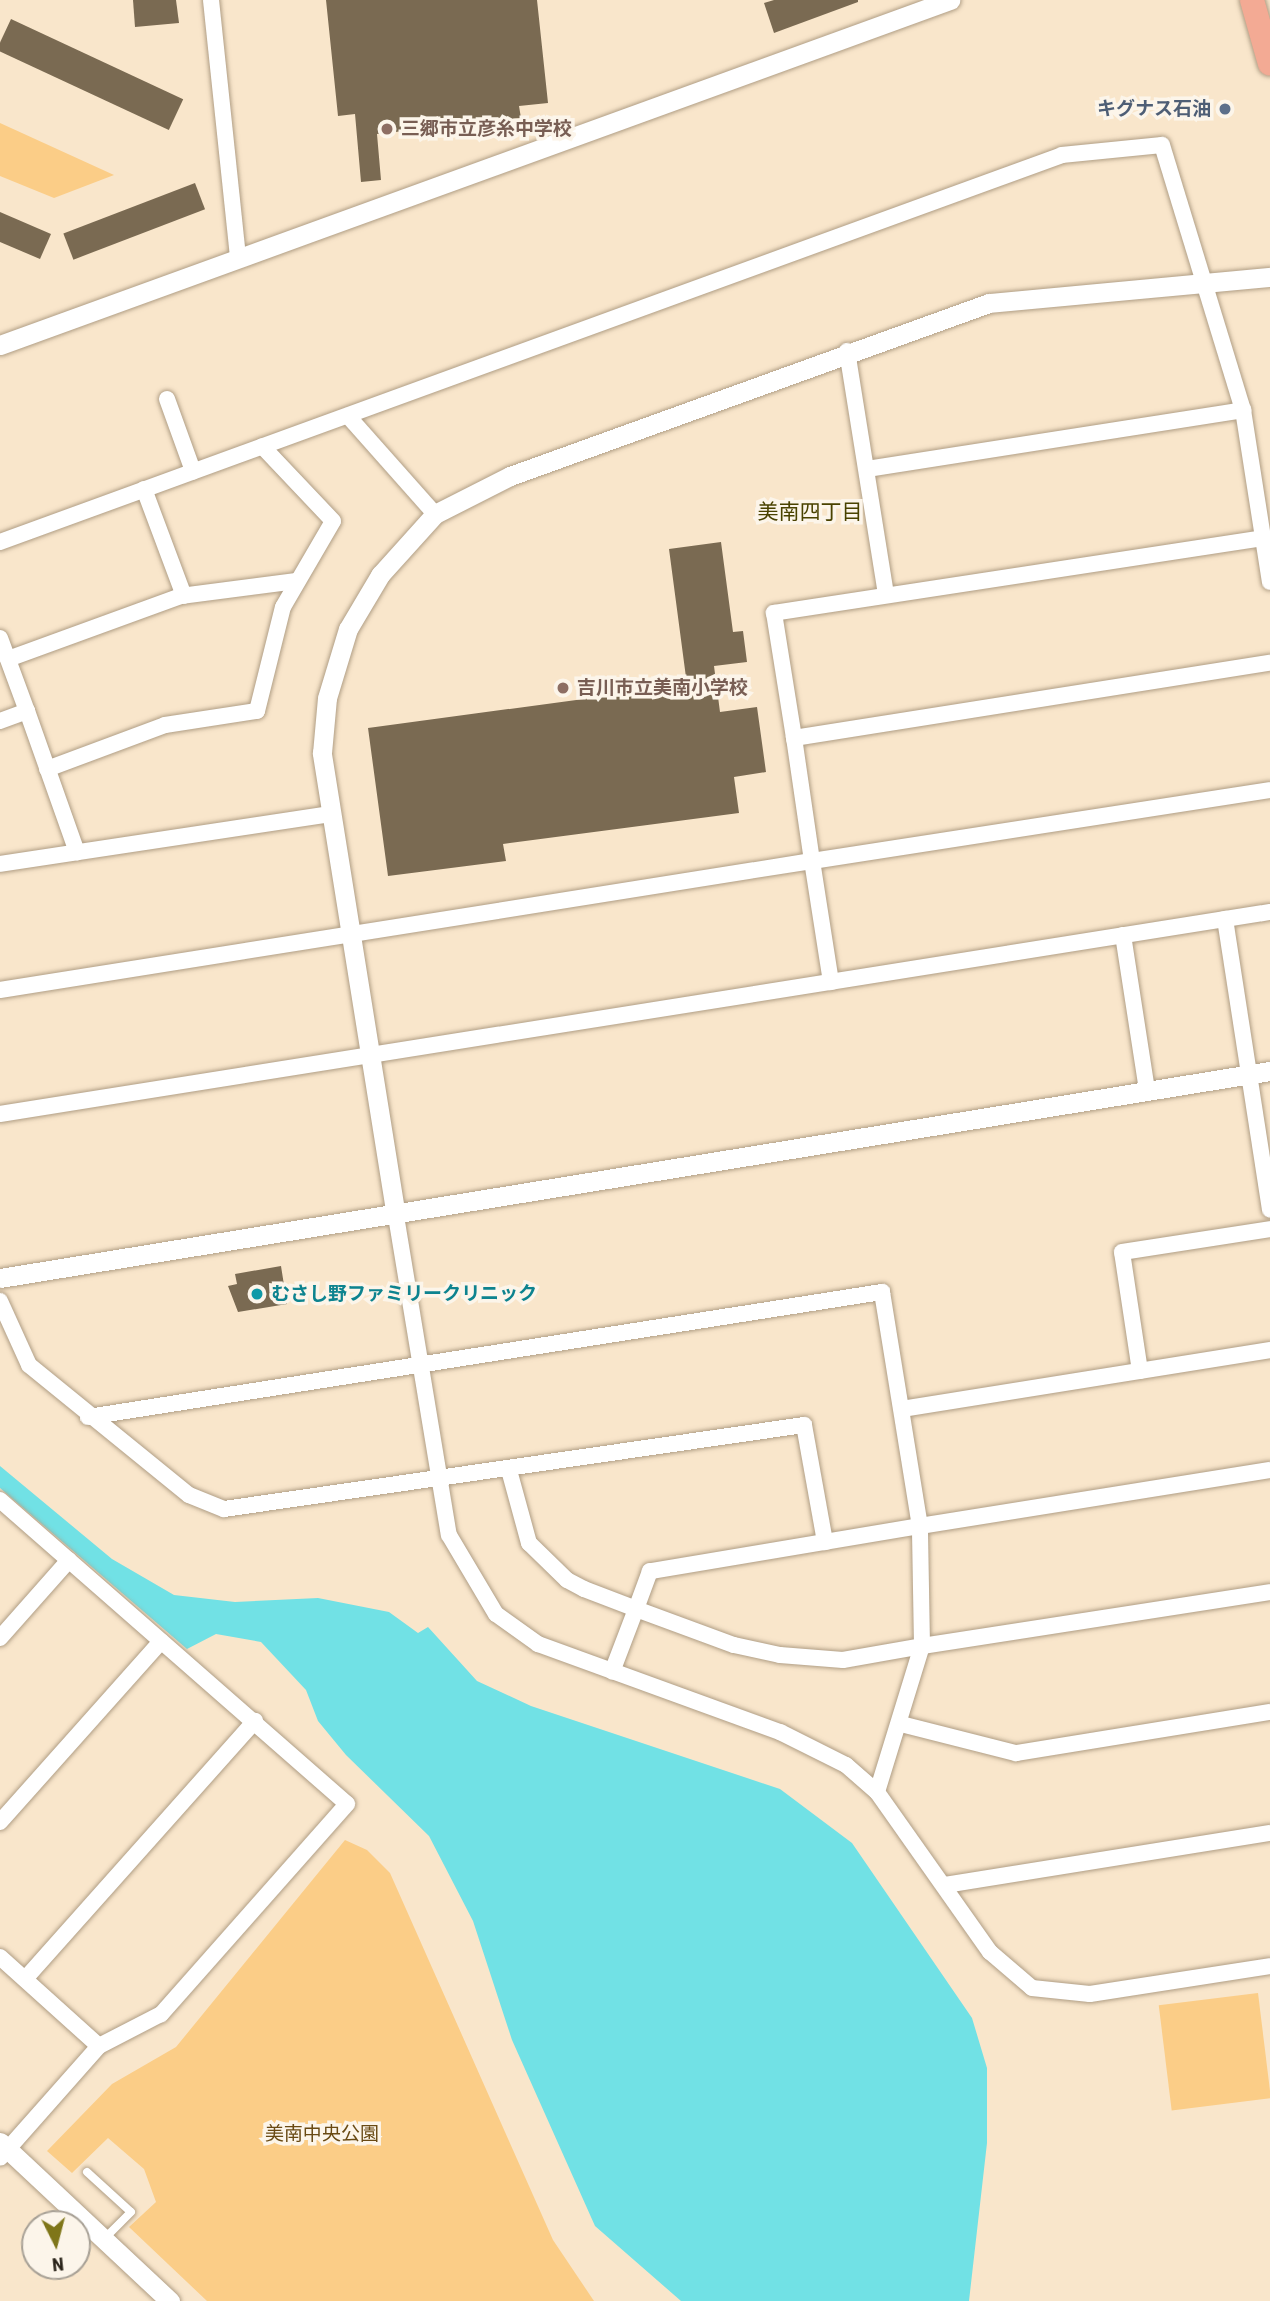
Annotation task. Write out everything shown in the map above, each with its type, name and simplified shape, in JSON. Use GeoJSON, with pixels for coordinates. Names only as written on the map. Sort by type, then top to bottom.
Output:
{"type":"FeatureCollection","features":[{"type":"Feature","properties":{"kind":"main road"},"geometry":{"type":"LineString","coordinates":[[1252,0],[1270,64]]}},
{"type":"Feature","properties":{"kind":"street"},"geometry":{"type":"LineString","coordinates":[[211,0],[239,257]]}},
{"type":"Feature","properties":{"kind":"street"},"geometry":{"type":"LineString","coordinates":[[0,345],[950,0]]}},
{"type":"Feature","properties":{"kind":"street"},"geometry":{"type":"LineString","coordinates":[[0,542],[1062,155],[1162,145],[1206,281],[1243,410],[1270,582]]}},
{"type":"Feature","properties":{"kind":"street"},"geometry":{"type":"LineString","coordinates":[[1270,277],[989,303],[847,351],[510,476],[435,514],[380,575],[348,629],[327,698],[322,753],[328,814],[449,1535],[496,1614],[538,1644],[812,1745],[877,1792],[945,1885],[989,1952],[1016,1978],[1058,1995],[1270,1966]]}},
{"type":"Feature","properties":{"kind":"street"},"geometry":{"type":"LineString","coordinates":[[847,351],[886,595]]}},
{"type":"Feature","properties":{"kind":"street"},"geometry":{"type":"LineString","coordinates":[[167,399],[193,471]]}},
{"type":"Feature","properties":{"kind":"street"},"geometry":{"type":"LineString","coordinates":[[867,469],[1243,410]]}},
{"type":"Feature","properties":{"kind":"street"},"geometry":{"type":"LineString","coordinates":[[348,416],[435,514]]}},
{"type":"Feature","properties":{"kind":"street"},"geometry":{"type":"LineString","coordinates":[[47,769],[165,725],[257,710],[262,675],[296,581],[333,521],[262,446]]}},
{"type":"Feature","properties":{"kind":"street"},"geometry":{"type":"LineString","coordinates":[[145,489],[184,596]]}},
{"type":"Feature","properties":{"kind":"street"},"geometry":{"type":"LineString","coordinates":[[831,982],[774,613],[1263,538]]}},
{"type":"Feature","properties":{"kind":"street"},"geometry":{"type":"LineString","coordinates":[[8,659],[184,596],[296,581]]}},
{"type":"Feature","properties":{"kind":"street"},"geometry":{"type":"LineString","coordinates":[[0,638],[77,852]]}},
{"type":"Feature","properties":{"kind":"street"},"geometry":{"type":"LineString","coordinates":[[794,738],[1270,663]]}},
{"type":"Feature","properties":{"kind":"street"},"geometry":{"type":"LineString","coordinates":[[0,721],[27,711]]}},
{"type":"Feature","properties":{"kind":"street"},"geometry":{"type":"LineString","coordinates":[[0,990],[1270,790]]}},
{"type":"Feature","properties":{"kind":"street"},"geometry":{"type":"LineString","coordinates":[[0,864],[328,814]]}},
{"type":"Feature","properties":{"kind":"street"},"geometry":{"type":"LineString","coordinates":[[0,1114],[1270,912]]}},
{"type":"Feature","properties":{"kind":"street"},"geometry":{"type":"LineString","coordinates":[[1225,919],[1270,1210]]}},
{"type":"Feature","properties":{"kind":"street"},"geometry":{"type":"LineString","coordinates":[[1123,935],[1147,1090]]}},
{"type":"Feature","properties":{"kind":"street"},"geometry":{"type":"LineString","coordinates":[[0,1278],[395,1210],[1270,1071]]}},
{"type":"Feature","properties":{"kind":"street"},"geometry":{"type":"LineString","coordinates":[[1140,1371],[1122,1252],[1270,1229]]}},
{"type":"Feature","properties":{"kind":"street"},"geometry":{"type":"LineString","coordinates":[[88,1417],[882,1292],[920,1526],[922,1646],[901,1724],[877,1792]]}},
{"type":"Feature","properties":{"kind":"street"},"geometry":{"type":"LineString","coordinates":[[0,1301],[29,1365],[88,1417],[190,1495],[224,1509],[438,1476],[509,1470],[804,1425],[825,1542]]}},
{"type":"Feature","properties":{"kind":"street"},"geometry":{"type":"LineString","coordinates":[[902,1409],[1270,1350]]}},
{"type":"Feature","properties":{"kind":"street"},"geometry":{"type":"LineString","coordinates":[[509,1470],[520,1524],[540,1558],[584,1589],[636,1609],[780,1655],[843,1660],[1270,1592]]}},
{"type":"Feature","properties":{"kind":"street"},"geometry":{"type":"LineString","coordinates":[[612,1672],[650,1571],[1270,1470]]}},
{"type":"Feature","properties":{"kind":"street"},"geometry":{"type":"LineString","coordinates":[[0,1500],[256,1721],[347,1804],[161,2014],[99,2046],[3,2149],[170,2301]]}},
{"type":"Feature","properties":{"kind":"street"},"geometry":{"type":"LineString","coordinates":[[0,1638],[69,1560]]}},
{"type":"Feature","properties":{"kind":"street"},"geometry":{"type":"LineString","coordinates":[[0,1822],[161,1641]]}},
{"type":"Feature","properties":{"kind":"street"},"geometry":{"type":"LineString","coordinates":[[901,1724],[1016,1752],[1270,1712]]}},
{"type":"Feature","properties":{"kind":"street"},"geometry":{"type":"LineString","coordinates":[[25,1979],[256,1721]]}},
{"type":"Feature","properties":{"kind":"street"},"geometry":{"type":"LineString","coordinates":[[945,1885],[1270,1833]]}},
{"type":"Feature","properties":{"kind":"street"},"geometry":{"type":"LineString","coordinates":[[0,1957],[99,2046]]}},
{"type":"Feature","properties":{"kind":"lane"},"geometry":{"type":"LineString","coordinates":[[86,2172],[131,2212],[104,2239]]}},
{"type":"Feature","properties":{"kind":"green space"},"geometry":{"type":"Polygon","coordinates":[[[0,123],[114,175],[54,198],[0,176],[0,123]]]}},
{"type":"Feature","properties":{"kind":"green space","name":"美南中央公園"},"geometry":{"type":"Polygon","coordinates":[[[345,1840],[367,1850],[390,1873],[553,2240],[594,2301],[207,2301],[129,2227],[156,2202],[144,2169],[108,2138],[72,2173],[47,2151],[112,2084],[176,2047],[345,1840]]]}},
{"type":"Feature","properties":{"kind":"green space"},"geometry":{"type":"Polygon","coordinates":[[[1258,1993],[1270,2098],[1172,2110],[1159,2005],[1258,1993]]]}},
{"type":"Feature","properties":{"kind":"water"},"geometry":{"type":"Polygon","coordinates":[[[0,1466],[112,1559],[174,1595],[235,1602],[318,1598],[389,1612],[418,1633],[428,1627],[477,1681],[531,1706],[780,1789],[852,1843],[972,2018],[987,2068],[987,2143],[969,2301],[681,2301],[595,2226],[512,2040],[473,1921],[429,1836],[346,1755],[318,1721],[306,1690],[261,1642],[216,1634],[187,1649],[0,1488],[0,1466]]]}},
{"type":"Feature","properties":{"kind":"building"},"geometry":{"type":"Polygon","coordinates":[[[133,0],[176,0],[179,23],[135,27],[133,0]]]}},
{"type":"Feature","properties":{"kind":"building"},"geometry":{"type":"Polygon","coordinates":[[[326,0],[537,0],[548,103],[519,106],[521,118],[377,134],[381,180],[361,182],[355,114],[338,116],[326,0]]]}},
{"type":"Feature","properties":{"kind":"building"},"geometry":{"type":"Polygon","coordinates":[[[774,0],[858,2],[774,33],[764,3],[774,0]]]}},
{"type":"Feature","properties":{"kind":"building"},"geometry":{"type":"Polygon","coordinates":[[[11,19],[183,99],[169,130],[0,51],[0,43],[11,19]]]}},
{"type":"Feature","properties":{"kind":"building"},"geometry":{"type":"Polygon","coordinates":[[[195,183],[205,209],[73,260],[63,234],[195,183]]]}},
{"type":"Feature","properties":{"kind":"building"},"geometry":{"type":"Polygon","coordinates":[[[0,212],[51,234],[40,259],[0,242],[0,212]]]}},
{"type":"Feature","properties":{"kind":"building"},"geometry":{"type":"Polygon","coordinates":[[[721,542],[733,632],[743,631],[747,662],[714,666],[720,712],[757,707],[766,772],[734,777],[739,813],[503,844],[506,861],[388,876],[368,728],[687,685],[669,549],[721,542]]]}},
{"type":"Feature","properties":{"kind":"building","name":"むさし野ファミリークリニック"},"geometry":{"type":"Polygon","coordinates":[[[281,1266],[287,1304],[238,1312],[228,1286],[237,1284],[235,1274],[281,1266]]]}},
{"type":"Feature","properties":{"kind":"place","name":"キグナス石油"},"geometry":{"type":"Point","coordinates":[1225,109]}},
{"type":"Feature","properties":{"kind":"place","name":"三郷市立彦糸中学校"},"geometry":{"type":"Point","coordinates":[387,129]}},
{"type":"Feature","properties":{"kind":"place","name":"吉川市立美南小学校"},"geometry":{"type":"Point","coordinates":[563,688]}},
{"type":"Feature","properties":{"kind":"place","name":"むさし野ファミリークリニック"},"geometry":{"type":"Point","coordinates":[257,1294]}},
{"type":"Feature","properties":{"kind":"district","name":"美南四丁目"},"geometry":{"type":"Point","coordinates":[810,512]}}]}
